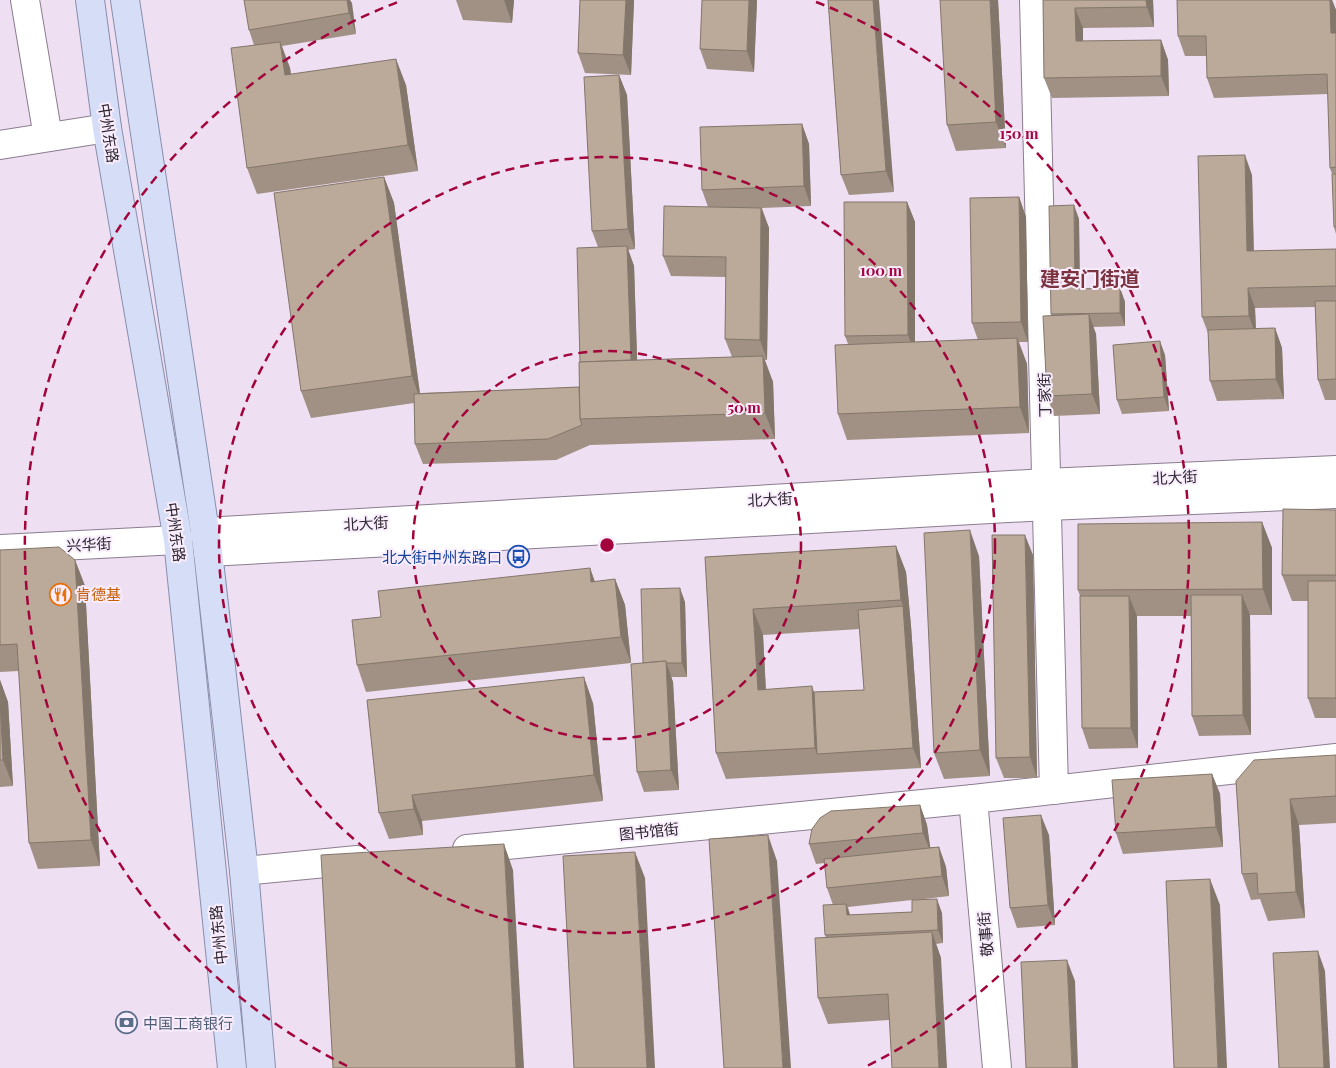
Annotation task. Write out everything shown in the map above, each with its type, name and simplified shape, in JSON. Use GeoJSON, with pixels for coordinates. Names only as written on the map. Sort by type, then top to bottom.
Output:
{"type":"FeatureCollection","features":[{"type":"Feature","properties":{"kind":"main road","name":"中州东路"},"geometry":{"type":"LineString","coordinates":[[90,0],[107,128],[178,540],[232,1068]]}},
{"type":"Feature","properties":{"kind":"main road","name":"中州东路"},"geometry":{"type":"LineString","coordinates":[[125,0],[206,542],[244,871],[260,1068]]}},
{"type":"Feature","properties":{"kind":"street"},"geometry":{"type":"LineString","coordinates":[[25,0],[48,137]]}},
{"type":"Feature","properties":{"kind":"street","name":"丁家街"},"geometry":{"type":"LineString","coordinates":[[1034,0],[1054,790]]}},
{"type":"Feature","properties":{"kind":"street"},"geometry":{"type":"LineString","coordinates":[[0,145],[107,128]]}},
{"type":"Feature","properties":{"kind":"street","name":"北大街"},"geometry":{"type":"LineString","coordinates":[[206,542],[1047,494],[1336,470]]}},
{"type":"Feature","properties":{"kind":"street","name":"北大街"},"geometry":{"type":"LineString","coordinates":[[1047,494],[1336,494]]}},
{"type":"Feature","properties":{"kind":"street","name":"兴华街"},"geometry":{"type":"LineString","coordinates":[[0,549],[178,540]]}},
{"type":"Feature","properties":{"kind":"street","name":"图书馆街"},"geometry":{"type":"LineString","coordinates":[[441,852],[973,799],[1336,758]]}},
{"type":"Feature","properties":{"kind":"street","name":"敬事街"},"geometry":{"type":"LineString","coordinates":[[973,799],[997,1068]]}},
{"type":"Feature","properties":{"kind":"street"},"geometry":{"type":"LineString","coordinates":[[244,871],[382,858]]}},
{"type":"Feature","properties":{"kind":"building"},"geometry":{"type":"Polygon","coordinates":[[[244,0],[347,0],[349,13],[249,30],[244,0]]]}},
{"type":"Feature","properties":{"kind":"building"},"geometry":{"type":"Polygon","coordinates":[[[580,0],[626,0],[623,55],[578,53],[580,0]]]}},
{"type":"Feature","properties":{"kind":"building"},"geometry":{"type":"Polygon","coordinates":[[[702,0],[749,0],[747,51],[700,49],[702,0]]]}},
{"type":"Feature","properties":{"kind":"building"},"geometry":{"type":"Polygon","coordinates":[[[828,0],[873,0],[886,171],[841,175],[828,0]]]}},
{"type":"Feature","properties":{"kind":"building"},"geometry":{"type":"Polygon","coordinates":[[[940,0],[990,0],[996,122],[947,125],[940,0]]]}},
{"type":"Feature","properties":{"kind":"building"},"geometry":{"type":"Polygon","coordinates":[[[1043,0],[1146,0],[1147,7],[1075,8],[1076,41],[1161,40],[1161,76],[1044,78],[1043,0]]]}},
{"type":"Feature","properties":{"kind":"building"},"geometry":{"type":"Polygon","coordinates":[[[1177,0],[1330,0],[1331,33],[1336,33],[1336,167],[1330,168],[1327,74],[1207,78],[1206,36],[1178,36],[1177,0]]]}},
{"type":"Feature","properties":{"kind":"building"},"geometry":{"type":"Polygon","coordinates":[[[280,42],[285,75],[396,59],[408,145],[247,168],[231,48],[280,42]]]}},
{"type":"Feature","properties":{"kind":"building"},"geometry":{"type":"Polygon","coordinates":[[[619,75],[628,229],[592,231],[584,77],[619,75]]]}},
{"type":"Feature","properties":{"kind":"building"},"geometry":{"type":"Polygon","coordinates":[[[802,124],[804,186],[702,190],[700,127],[802,124]]]}},
{"type":"Feature","properties":{"kind":"building"},"geometry":{"type":"Polygon","coordinates":[[[1245,155],[1247,251],[1336,249],[1336,286],[1248,288],[1249,316],[1202,317],[1198,156],[1245,155]]]}},
{"type":"Feature","properties":{"kind":"building"},"geometry":{"type":"Polygon","coordinates":[[[1332,174],[1336,174],[1336,227],[1334,227],[1332,174]]]}},
{"type":"Feature","properties":{"kind":"building"},"geometry":{"type":"Polygon","coordinates":[[[384,177],[412,376],[301,391],[274,193],[384,177]]]}},
{"type":"Feature","properties":{"kind":"building"},"geometry":{"type":"Polygon","coordinates":[[[1019,197],[1021,322],[972,323],[970,198],[1019,197]]]}},
{"type":"Feature","properties":{"kind":"building"},"geometry":{"type":"Polygon","coordinates":[[[844,202],[907,202],[908,335],[845,336],[844,202]]]}},
{"type":"Feature","properties":{"kind":"building"},"geometry":{"type":"Polygon","coordinates":[[[1074,205],[1075,289],[1120,288],[1120,313],[1051,314],[1049,206],[1074,205]]]}},
{"type":"Feature","properties":{"kind":"building"},"geometry":{"type":"Polygon","coordinates":[[[664,206],[761,208],[760,340],[725,339],[726,257],[663,256],[664,206]]]}},
{"type":"Feature","properties":{"kind":"building"},"geometry":{"type":"Polygon","coordinates":[[[627,246],[631,360],[580,362],[577,248],[627,246]]]}},
{"type":"Feature","properties":{"kind":"building"},"geometry":{"type":"Polygon","coordinates":[[[1315,301],[1336,301],[1336,379],[1318,380],[1315,301]]]}},
{"type":"Feature","properties":{"kind":"building"},"geometry":{"type":"Polygon","coordinates":[[[1089,314],[1092,394],[1047,396],[1043,316],[1089,314]]]}},
{"type":"Feature","properties":{"kind":"building"},"geometry":{"type":"Polygon","coordinates":[[[1275,328],[1276,379],[1210,381],[1208,330],[1275,328]]]}},
{"type":"Feature","properties":{"kind":"building"},"geometry":{"type":"Polygon","coordinates":[[[1017,338],[1020,407],[838,414],[835,345],[1017,338]]]}},
{"type":"Feature","properties":{"kind":"building"},"geometry":{"type":"Polygon","coordinates":[[[1160,341],[1164,397],[1117,400],[1113,345],[1160,341]]]}},
{"type":"Feature","properties":{"kind":"building"},"geometry":{"type":"Polygon","coordinates":[[[763,356],[765,413],[580,419],[579,362],[763,356]]]}},
{"type":"Feature","properties":{"kind":"building"},"geometry":{"type":"Polygon","coordinates":[[[579,387],[580,419],[582,425],[548,439],[415,444],[414,394],[579,387]]]}},
{"type":"Feature","properties":{"kind":"building"},"geometry":{"type":"Polygon","coordinates":[[[1283,509],[1336,510],[1336,575],[1282,575],[1283,509]]]}},
{"type":"Feature","properties":{"kind":"building"},"geometry":{"type":"Polygon","coordinates":[[[1262,522],[1263,589],[1078,590],[1078,524],[1262,522]]]}},
{"type":"Feature","properties":{"kind":"building"},"geometry":{"type":"Polygon","coordinates":[[[970,530],[980,750],[934,753],[924,533],[970,530]]]}},
{"type":"Feature","properties":{"kind":"building"},"geometry":{"type":"Polygon","coordinates":[[[992,535],[1025,535],[1030,757],[996,758],[992,535]]]}},
{"type":"Feature","properties":{"kind":"building"},"geometry":{"type":"Polygon","coordinates":[[[896,546],[901,600],[753,609],[758,690],[812,686],[815,748],[716,753],[705,557],[896,546]]]}},
{"type":"Feature","properties":{"kind":"building"},"geometry":{"type":"Polygon","coordinates":[[[59,547],[75,560],[91,840],[29,843],[17,644],[0,645],[0,550],[59,547]]]}},
{"type":"Feature","properties":{"kind":"building"},"geometry":{"type":"Polygon","coordinates":[[[590,568],[591,582],[615,579],[621,637],[357,665],[352,620],[381,617],[378,591],[590,568]]]}},
{"type":"Feature","properties":{"kind":"building"},"geometry":{"type":"Polygon","coordinates":[[[1308,581],[1336,581],[1336,698],[1308,698],[1308,581]]]}},
{"type":"Feature","properties":{"kind":"building"},"geometry":{"type":"Polygon","coordinates":[[[680,588],[682,663],[666,663],[666,661],[643,663],[641,589],[680,588]]]}},
{"type":"Feature","properties":{"kind":"building"},"geometry":{"type":"Polygon","coordinates":[[[1191,595],[1242,595],[1243,715],[1192,716],[1191,595]]]}},
{"type":"Feature","properties":{"kind":"building"},"geometry":{"type":"Polygon","coordinates":[[[1080,596],[1129,596],[1131,728],[1082,728],[1080,596]]]}},
{"type":"Feature","properties":{"kind":"building"},"geometry":{"type":"Polygon","coordinates":[[[903,606],[913,748],[817,754],[814,692],[864,690],[858,610],[903,606]]]}},
{"type":"Feature","properties":{"kind":"building"},"geometry":{"type":"Polygon","coordinates":[[[666,661],[671,770],[637,772],[631,664],[666,661]]]}},
{"type":"Feature","properties":{"kind":"building"},"geometry":{"type":"Polygon","coordinates":[[[584,677],[594,775],[412,795],[414,809],[379,813],[367,700],[584,677]]]}},
{"type":"Feature","properties":{"kind":"building"},"geometry":{"type":"Polygon","coordinates":[[[0,699],[3,760],[0,760],[0,699]]]}},
{"type":"Feature","properties":{"kind":"building"},"geometry":{"type":"Polygon","coordinates":[[[1336,755],[1336,796],[1290,799],[1296,892],[1258,894],[1257,873],[1242,874],[1236,781],[1254,760],[1336,755]]]}},
{"type":"Feature","properties":{"kind":"building"},"geometry":{"type":"Polygon","coordinates":[[[1212,774],[1216,827],[1116,833],[1112,780],[1212,774]]]}},
{"type":"Feature","properties":{"kind":"building"},"geometry":{"type":"Polygon","coordinates":[[[920,805],[923,833],[809,844],[812,829],[820,818],[831,811],[920,805]]]}},
{"type":"Feature","properties":{"kind":"building"},"geometry":{"type":"Polygon","coordinates":[[[1041,815],[1048,905],[1010,908],[1003,818],[1041,815]]]}},
{"type":"Feature","properties":{"kind":"building"},"geometry":{"type":"Polygon","coordinates":[[[768,835],[783,1068],[724,1068],[709,839],[768,835]]]}},
{"type":"Feature","properties":{"kind":"building"},"geometry":{"type":"Polygon","coordinates":[[[504,844],[516,1068],[333,1068],[321,855],[504,844]]]}},
{"type":"Feature","properties":{"kind":"building"},"geometry":{"type":"Polygon","coordinates":[[[939,847],[942,876],[827,888],[824,859],[939,847]]]}},
{"type":"Feature","properties":{"kind":"building"},"geometry":{"type":"Polygon","coordinates":[[[635,852],[647,1068],[574,1068],[563,856],[635,852]]]}},
{"type":"Feature","properties":{"kind":"building"},"geometry":{"type":"Polygon","coordinates":[[[1210,879],[1218,1068],[1174,1068],[1166,881],[1210,879]]]}},
{"type":"Feature","properties":{"kind":"building"},"geometry":{"type":"Polygon","coordinates":[[[937,899],[938,930],[825,935],[823,905],[846,904],[847,915],[912,912],[912,900],[937,899]]]}},
{"type":"Feature","properties":{"kind":"building"},"geometry":{"type":"Polygon","coordinates":[[[932,932],[939,1068],[892,1068],[888,994],[818,998],[815,938],[932,932]]]}},
{"type":"Feature","properties":{"kind":"building"},"geometry":{"type":"Polygon","coordinates":[[[1318,951],[1324,1068],[1279,1068],[1273,953],[1318,951]]]}},
{"type":"Feature","properties":{"kind":"building"},"geometry":{"type":"Polygon","coordinates":[[[1067,960],[1072,1068],[1026,1068],[1021,962],[1067,960]]]}},
{"type":"Feature","properties":{"kind":"place","name":"北大街中州东路口"},"geometry":{"type":"Point","coordinates":[518,557]}},
{"type":"Feature","properties":{"kind":"place","name":"肯德基"},"geometry":{"type":"Point","coordinates":[60,594]}},
{"type":"Feature","properties":{"kind":"place","name":"中国工商银行"},"geometry":{"type":"Point","coordinates":[127,1023]}},
{"type":"Feature","properties":{"kind":"district","name":"建安门街道"},"geometry":{"type":"Point","coordinates":[1090,277]}}]}
